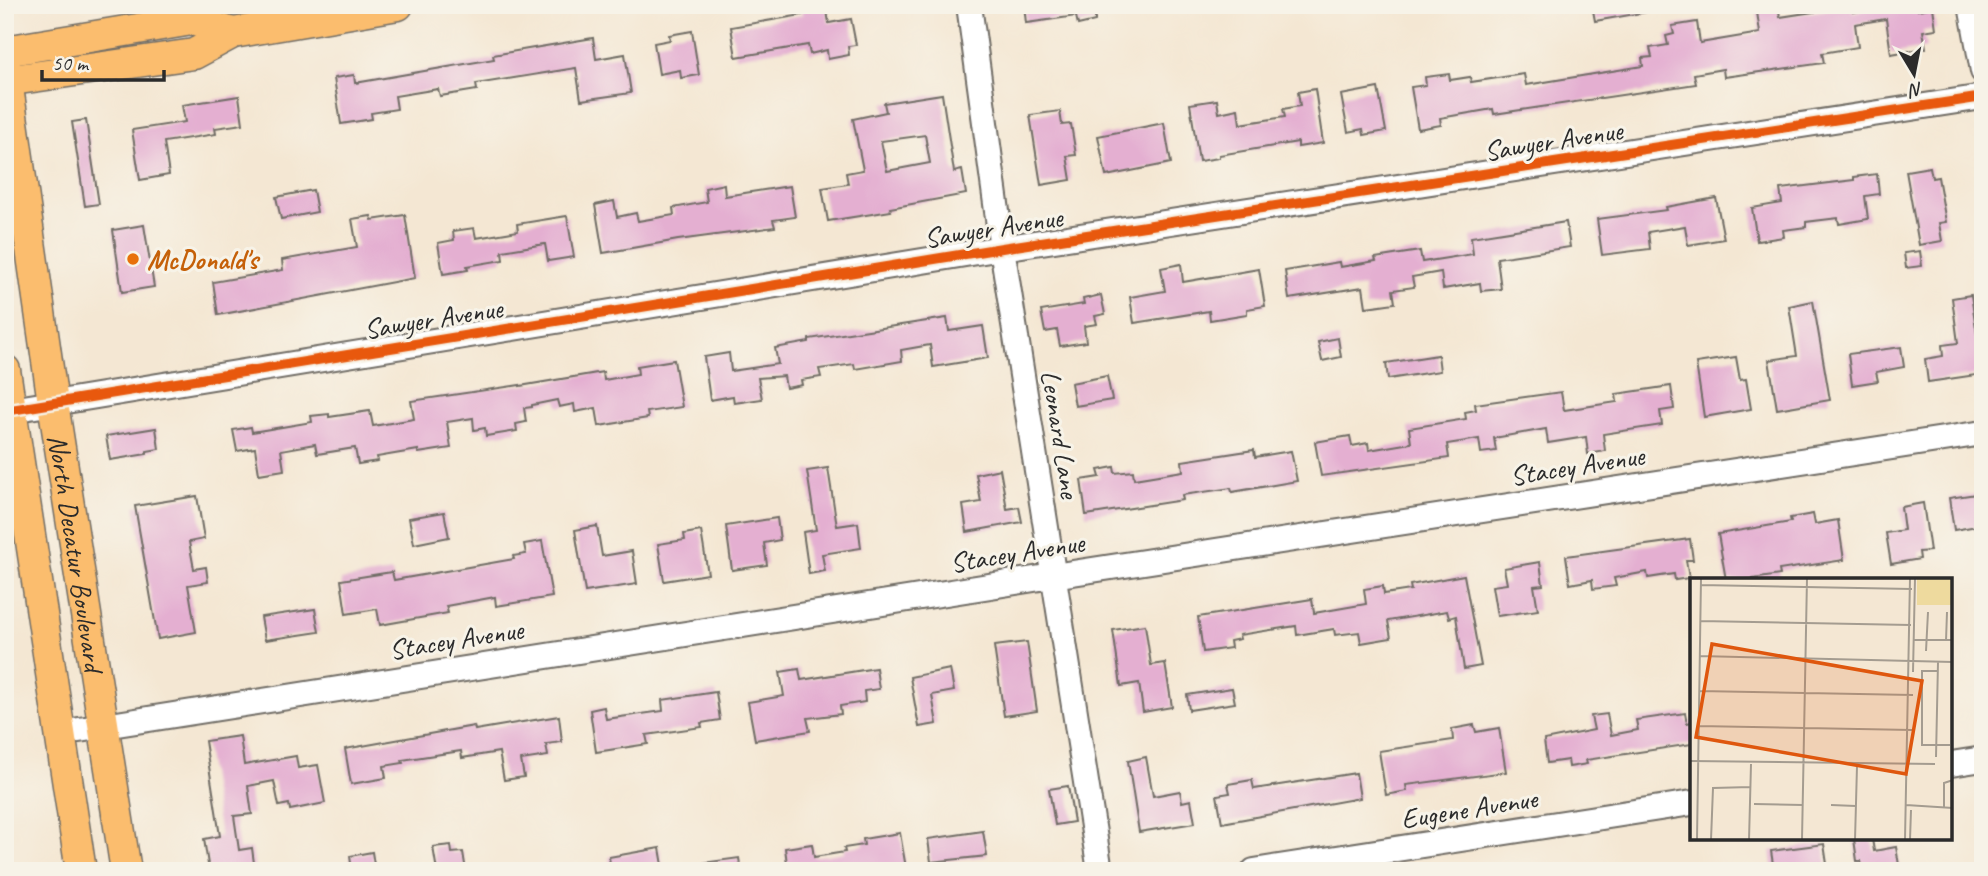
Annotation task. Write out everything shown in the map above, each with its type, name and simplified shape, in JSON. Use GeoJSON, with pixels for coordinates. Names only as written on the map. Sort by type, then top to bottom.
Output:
{"type":"FeatureCollection","features":[{"type":"Feature","properties":{"kind":"main road"},"geometry":{"type":"LineString","coordinates":[[6,76],[194,54],[233,33],[398,5]]}},
{"type":"Feature","properties":{"kind":"main road"},"geometry":{"type":"LineString","coordinates":[[5,51],[192,20],[233,33]]}},
{"type":"Feature","properties":{"kind":"main road","name":"North Decatur Boulevard"},"geometry":{"type":"LineString","coordinates":[[6,76],[53,403],[126,871]]}},
{"type":"Feature","properties":{"kind":"main road","name":"North Decatur Boulevard"},"geometry":{"type":"LineString","coordinates":[[5,370],[81,871]]}},
{"type":"Feature","properties":{"kind":"street","name":"Leonard Lane"},"geometry":{"type":"LineString","coordinates":[[969,5],[1002,248],[1100,871]]}},
{"type":"Feature","properties":{"kind":"street"},"geometry":{"type":"LineString","coordinates":[[1971,5],[1983,71]]}},
{"type":"Feature","properties":{"kind":"street","name":"Sawyer Avenue"},"geometry":{"type":"LineString","coordinates":[[11,410],[1002,248],[1983,97]]}},
{"type":"Feature","properties":{"kind":"street","name":"Stacey Avenue"},"geometry":{"type":"LineString","coordinates":[[60,733],[103,724],[1983,433]]}},
{"type":"Feature","properties":{"kind":"street"},"geometry":{"type":"LineString","coordinates":[[1953,764],[1983,759]]}},
{"type":"Feature","properties":{"kind":"street","name":"Eugene Avenue"},"geometry":{"type":"LineString","coordinates":[[1254,871],[1690,803]]}},
{"type":"Feature","properties":{"kind":"building"},"geometry":{"type":"Polygon","coordinates":[[[800,5],[826,5],[829,23],[851,19],[856,45],[848,46],[849,55],[828,59],[827,50],[810,54],[808,45],[736,57],[731,27],[802,15],[800,5]]]}},
{"type":"Feature","properties":{"kind":"building"},"geometry":{"type":"Polygon","coordinates":[[[1024,5],[1095,5],[1095,21],[1078,25],[1076,16],[1026,23],[1024,5]]]}},
{"type":"Feature","properties":{"kind":"building"},"geometry":{"type":"Polygon","coordinates":[[[1592,5],[1647,5],[1647,12],[1595,21],[1592,5]]]}},
{"type":"Feature","properties":{"kind":"building"},"geometry":{"type":"Polygon","coordinates":[[[1756,5],[1778,5],[1780,17],[1852,6],[1853,12],[1879,7],[1878,5],[1917,5],[1918,10],[1933,7],[1936,29],[1923,31],[1926,48],[1891,54],[1886,19],[1855,24],[1858,47],[1822,53],[1824,63],[1724,77],[1723,69],[1694,74],[1696,84],[1494,114],[1493,109],[1440,118],[1441,125],[1418,129],[1411,87],[1426,85],[1425,77],[1449,74],[1450,80],[1470,77],[1471,82],[1524,74],[1526,85],[1643,66],[1642,58],[1652,57],[1650,48],[1668,45],[1666,36],[1674,34],[1672,26],[1697,22],[1700,43],[1760,33],[1756,5]]]}},
{"type":"Feature","properties":{"kind":"building"},"geometry":{"type":"Polygon","coordinates":[[[692,31],[699,75],[681,78],[680,70],[659,74],[654,43],[670,40],[669,35],[692,31]]]}},
{"type":"Feature","properties":{"kind":"building"},"geometry":{"type":"Polygon","coordinates":[[[593,38],[596,59],[625,54],[631,93],[581,100],[576,68],[476,84],[477,90],[440,96],[438,89],[395,96],[397,109],[371,113],[372,119],[341,124],[334,78],[354,75],[355,83],[494,59],[493,55],[593,38]]]}},
{"type":"Feature","properties":{"kind":"building"},"geometry":{"type":"Polygon","coordinates":[[[1378,88],[1386,131],[1364,135],[1363,129],[1348,132],[1341,95],[1378,88]]]}},
{"type":"Feature","properties":{"kind":"building"},"geometry":{"type":"Polygon","coordinates":[[[1315,89],[1323,143],[1298,147],[1298,142],[1219,155],[1219,158],[1199,161],[1190,104],[1217,100],[1219,113],[1238,109],[1240,124],[1285,117],[1283,109],[1300,106],[1298,92],[1315,89]]]}},
{"type":"Feature","properties":{"kind":"building"},"geometry":{"type":"Polygon","coordinates":[[[942,94],[954,172],[962,170],[966,194],[890,208],[891,211],[828,221],[822,188],[848,184],[846,173],[863,170],[853,119],[886,112],[884,103],[942,94]],[[925,135],[881,141],[887,171],[930,163],[925,135]]]}},
{"type":"Feature","properties":{"kind":"building"},"geometry":{"type":"Polygon","coordinates":[[[239,96],[243,124],[215,128],[216,134],[164,142],[169,175],[140,180],[132,130],[185,122],[182,105],[239,96]]]}},
{"type":"Feature","properties":{"kind":"building"},"geometry":{"type":"Polygon","coordinates":[[[1060,111],[1062,125],[1071,124],[1076,155],[1067,156],[1071,180],[1041,185],[1030,115],[1060,111]]]}},
{"type":"Feature","properties":{"kind":"building"},"geometry":{"type":"Polygon","coordinates":[[[86,120],[99,204],[85,206],[72,122],[86,120]]]}},
{"type":"Feature","properties":{"kind":"building"},"geometry":{"type":"Polygon","coordinates":[[[1164,123],[1171,163],[1106,176],[1098,136],[1164,123]]]}},
{"type":"Feature","properties":{"kind":"building"},"geometry":{"type":"Polygon","coordinates":[[[1930,167],[1932,178],[1938,177],[1946,222],[1939,223],[1942,241],[1919,245],[1906,171],[1930,167]]]}},
{"type":"Feature","properties":{"kind":"building"},"geometry":{"type":"Polygon","coordinates":[[[1877,174],[1879,194],[1865,196],[1868,219],[1839,224],[1838,218],[1806,222],[1806,227],[1783,230],[1784,237],[1757,241],[1752,208],[1782,203],[1780,189],[1854,180],[1854,177],[1877,174]]]}},
{"type":"Feature","properties":{"kind":"building"},"geometry":{"type":"Polygon","coordinates":[[[724,184],[725,196],[790,186],[795,217],[773,220],[775,227],[603,253],[595,205],[614,201],[617,217],[636,213],[638,221],[674,215],[673,208],[707,202],[705,188],[724,184]]]}},
{"type":"Feature","properties":{"kind":"building"},"geometry":{"type":"Polygon","coordinates":[[[313,190],[317,212],[281,219],[276,197],[313,190]]]}},
{"type":"Feature","properties":{"kind":"building"},"geometry":{"type":"Polygon","coordinates":[[[1716,198],[1724,239],[1688,245],[1685,226],[1648,232],[1650,249],[1602,255],[1597,219],[1667,210],[1666,207],[1716,198]]]}},
{"type":"Feature","properties":{"kind":"building"},"geometry":{"type":"Polygon","coordinates":[[[405,215],[415,278],[218,315],[213,282],[283,270],[282,260],[357,247],[352,219],[371,216],[372,220],[405,215]]]}},
{"type":"Feature","properties":{"kind":"building"},"geometry":{"type":"Polygon","coordinates":[[[567,216],[574,257],[548,261],[545,244],[502,251],[503,260],[467,266],[468,270],[443,274],[438,243],[454,240],[453,231],[474,228],[476,238],[518,231],[517,224],[567,216]]]}},
{"type":"Feature","properties":{"kind":"building"},"geometry":{"type":"Polygon","coordinates":[[[1566,222],[1570,247],[1497,258],[1501,289],[1481,291],[1480,283],[1443,289],[1441,272],[1412,277],[1414,287],[1393,290],[1395,303],[1366,307],[1363,287],[1289,299],[1285,271],[1339,262],[1340,267],[1420,251],[1422,262],[1473,254],[1471,237],[1566,222]]]}},
{"type":"Feature","properties":{"kind":"building","name":"McDonald's"},"geometry":{"type":"Polygon","coordinates":[[[144,225],[154,287],[122,292],[113,230],[144,225]]]}},
{"type":"Feature","properties":{"kind":"building"},"geometry":{"type":"Polygon","coordinates":[[[1920,251],[1922,266],[1906,268],[1904,253],[1920,251]]]}},
{"type":"Feature","properties":{"kind":"building"},"geometry":{"type":"Polygon","coordinates":[[[1181,264],[1183,282],[1259,269],[1265,306],[1247,309],[1247,314],[1210,320],[1209,311],[1134,323],[1130,297],[1165,291],[1161,268],[1181,264]]]}},
{"type":"Feature","properties":{"kind":"building"},"geometry":{"type":"Polygon","coordinates":[[[1101,295],[1105,314],[1095,316],[1097,324],[1084,326],[1086,342],[1060,346],[1057,330],[1045,332],[1041,311],[1084,304],[1083,299],[1101,295]]]}},
{"type":"Feature","properties":{"kind":"building"},"geometry":{"type":"Polygon","coordinates":[[[1971,295],[1983,374],[1928,382],[1925,359],[1943,356],[1942,345],[1958,343],[1952,298],[1971,295]]]}},
{"type":"Feature","properties":{"kind":"building"},"geometry":{"type":"Polygon","coordinates":[[[1813,301],[1830,400],[1777,409],[1769,360],[1797,356],[1789,306],[1813,301]]]}},
{"type":"Feature","properties":{"kind":"building"},"geometry":{"type":"Polygon","coordinates":[[[947,318],[949,331],[983,326],[988,358],[933,367],[930,345],[901,350],[902,361],[855,369],[854,364],[819,369],[821,377],[801,380],[802,385],[786,388],[784,376],[758,378],[762,399],[734,403],[733,396],[710,400],[704,357],[729,353],[731,371],[778,364],[775,348],[809,342],[809,339],[947,318]]]}},
{"type":"Feature","properties":{"kind":"building"},"geometry":{"type":"Polygon","coordinates":[[[1338,338],[1341,357],[1322,361],[1318,342],[1338,338]]]}},
{"type":"Feature","properties":{"kind":"building"},"geometry":{"type":"Polygon","coordinates":[[[1901,347],[1904,367],[1876,372],[1878,381],[1852,385],[1848,354],[1901,347]]]}},
{"type":"Feature","properties":{"kind":"building"},"geometry":{"type":"Polygon","coordinates":[[[1438,355],[1440,371],[1388,379],[1386,363],[1438,355]]]}},
{"type":"Feature","properties":{"kind":"building"},"geometry":{"type":"Polygon","coordinates":[[[1736,357],[1740,380],[1746,379],[1751,409],[1704,417],[1696,363],[1736,357]]]}},
{"type":"Feature","properties":{"kind":"building"},"geometry":{"type":"Polygon","coordinates":[[[674,360],[682,407],[647,412],[648,418],[599,426],[596,408],[575,412],[574,404],[559,407],[557,400],[524,408],[526,422],[516,424],[517,431],[486,436],[485,428],[474,430],[473,418],[447,422],[451,448],[377,457],[378,461],[358,464],[355,448],[317,454],[315,444],[281,450],[284,470],[259,474],[255,448],[237,451],[233,430],[251,427],[252,432],[312,422],[311,416],[329,414],[329,417],[370,411],[373,426],[414,419],[411,401],[603,372],[604,380],[638,374],[637,366],[674,360]]]}},
{"type":"Feature","properties":{"kind":"building"},"geometry":{"type":"Polygon","coordinates":[[[1107,376],[1112,400],[1075,406],[1071,383],[1107,376]]]}},
{"type":"Feature","properties":{"kind":"building"},"geometry":{"type":"Polygon","coordinates":[[[1671,386],[1674,409],[1660,411],[1662,425],[1603,434],[1605,451],[1588,454],[1586,437],[1548,443],[1546,429],[1494,438],[1496,451],[1481,453],[1479,439],[1447,444],[1449,458],[1321,476],[1315,442],[1350,436],[1352,446],[1368,443],[1369,450],[1411,443],[1409,428],[1466,419],[1465,412],[1476,410],[1475,404],[1561,392],[1564,410],[1617,402],[1616,394],[1671,386]]]}},
{"type":"Feature","properties":{"kind":"building"},"geometry":{"type":"Polygon","coordinates":[[[156,428],[159,449],[147,451],[147,454],[110,460],[106,436],[156,428]]]}},
{"type":"Feature","properties":{"kind":"building"},"geometry":{"type":"Polygon","coordinates":[[[1254,450],[1255,457],[1291,451],[1297,481],[1232,492],[1231,488],[1182,495],[1183,500],[1086,515],[1081,480],[1100,477],[1098,470],[1114,467],[1115,473],[1133,471],[1134,479],[1183,471],[1182,461],[1254,450]]]}},
{"type":"Feature","properties":{"kind":"building"},"geometry":{"type":"Polygon","coordinates":[[[828,468],[837,526],[858,523],[861,548],[822,554],[825,571],[809,574],[803,532],[816,530],[807,471],[828,468]]]}},
{"type":"Feature","properties":{"kind":"building"},"geometry":{"type":"Polygon","coordinates":[[[1000,469],[1007,509],[1019,507],[1022,522],[967,532],[963,505],[981,502],[976,474],[1000,469]]]}},
{"type":"Feature","properties":{"kind":"building"},"geometry":{"type":"Polygon","coordinates":[[[1983,493],[1983,525],[1954,530],[1949,498],[1983,493]]]}},
{"type":"Feature","properties":{"kind":"building"},"geometry":{"type":"Polygon","coordinates":[[[197,496],[204,539],[189,542],[194,569],[206,567],[208,582],[188,585],[196,632],[158,639],[135,506],[197,496]]]}},
{"type":"Feature","properties":{"kind":"building"},"geometry":{"type":"Polygon","coordinates":[[[1923,503],[1930,551],[1919,552],[1920,559],[1891,564],[1886,533],[1904,530],[1901,507],[1923,503]]]}},
{"type":"Feature","properties":{"kind":"building"},"geometry":{"type":"Polygon","coordinates":[[[444,512],[449,537],[414,544],[409,518],[444,512]]]}},
{"type":"Feature","properties":{"kind":"building"},"geometry":{"type":"Polygon","coordinates":[[[1813,514],[1815,524],[1838,520],[1844,560],[1779,570],[1780,575],[1726,578],[1718,534],[1791,522],[1790,518],[1813,514]]]}},
{"type":"Feature","properties":{"kind":"building"},"geometry":{"type":"Polygon","coordinates":[[[777,518],[780,540],[764,543],[767,565],[732,570],[726,526],[777,518]]]}},
{"type":"Feature","properties":{"kind":"building"},"geometry":{"type":"Polygon","coordinates":[[[597,526],[602,556],[632,551],[637,584],[585,592],[575,530],[597,526]]]}},
{"type":"Feature","properties":{"kind":"building"},"geometry":{"type":"Polygon","coordinates":[[[701,531],[708,574],[664,581],[658,544],[685,540],[684,534],[701,531]]]}},
{"type":"Feature","properties":{"kind":"building"},"geometry":{"type":"Polygon","coordinates":[[[1690,539],[1693,560],[1686,560],[1689,578],[1675,580],[1674,574],[1648,578],[1647,572],[1614,578],[1616,586],[1593,589],[1592,580],[1570,584],[1566,556],[1690,539]]]}},
{"type":"Feature","properties":{"kind":"building"},"geometry":{"type":"Polygon","coordinates":[[[542,541],[552,597],[496,606],[495,597],[446,606],[448,613],[380,625],[377,609],[346,614],[341,580],[392,572],[394,580],[514,559],[513,556],[526,554],[524,544],[542,541]]]}},
{"type":"Feature","properties":{"kind":"building"},"geometry":{"type":"Polygon","coordinates":[[[1540,562],[1543,585],[1534,586],[1538,610],[1497,616],[1492,586],[1507,584],[1504,568],[1540,562]]]}},
{"type":"Feature","properties":{"kind":"building"},"geometry":{"type":"Polygon","coordinates":[[[1464,575],[1481,666],[1464,669],[1456,616],[1449,618],[1447,611],[1388,621],[1391,638],[1361,643],[1359,632],[1335,635],[1334,629],[1297,635],[1296,626],[1239,635],[1240,639],[1230,641],[1231,648],[1203,652],[1198,617],[1312,599],[1314,613],[1366,604],[1364,589],[1383,586],[1384,594],[1411,590],[1410,585],[1464,575]]]}},
{"type":"Feature","properties":{"kind":"building"},"geometry":{"type":"Polygon","coordinates":[[[315,609],[319,632],[265,640],[261,617],[315,609]]]}},
{"type":"Feature","properties":{"kind":"building"},"geometry":{"type":"Polygon","coordinates":[[[1145,625],[1151,665],[1165,663],[1172,707],[1143,712],[1139,683],[1121,686],[1113,630],[1145,625]]]}},
{"type":"Feature","properties":{"kind":"building"},"geometry":{"type":"Polygon","coordinates":[[[1027,642],[1037,711],[1004,716],[994,646],[1027,642]]]}},
{"type":"Feature","properties":{"kind":"building"},"geometry":{"type":"Polygon","coordinates":[[[876,668],[879,689],[864,691],[865,702],[840,706],[841,714],[807,718],[810,731],[755,740],[748,702],[784,696],[780,672],[799,669],[801,680],[876,668]]]}},
{"type":"Feature","properties":{"kind":"building"},"geometry":{"type":"Polygon","coordinates":[[[950,669],[954,691],[932,695],[937,724],[919,727],[910,677],[950,669]]]}},
{"type":"Feature","properties":{"kind":"building"},"geometry":{"type":"Polygon","coordinates":[[[1232,688],[1235,703],[1189,710],[1187,695],[1232,688]]]}},
{"type":"Feature","properties":{"kind":"building"},"geometry":{"type":"Polygon","coordinates":[[[716,692],[720,720],[701,723],[702,727],[646,735],[648,744],[596,752],[590,710],[604,707],[606,719],[663,711],[662,700],[716,692]]]}},
{"type":"Feature","properties":{"kind":"building"},"geometry":{"type":"Polygon","coordinates":[[[1685,713],[1687,723],[1690,722],[1690,744],[1586,760],[1587,764],[1569,767],[1568,760],[1547,763],[1544,740],[1594,730],[1591,716],[1607,714],[1611,735],[1638,730],[1636,720],[1685,713]]]}},
{"type":"Feature","properties":{"kind":"building"},"geometry":{"type":"Polygon","coordinates":[[[559,716],[562,742],[546,744],[548,756],[521,760],[524,777],[504,780],[499,752],[462,758],[461,751],[402,760],[403,763],[384,766],[386,778],[351,784],[345,749],[474,726],[475,730],[559,716]]]}},
{"type":"Feature","properties":{"kind":"building"},"geometry":{"type":"Polygon","coordinates":[[[1474,725],[1476,732],[1499,728],[1506,772],[1406,785],[1407,791],[1386,795],[1379,751],[1453,740],[1452,729],[1474,725]]]}},
{"type":"Feature","properties":{"kind":"building"},"geometry":{"type":"Polygon","coordinates":[[[240,736],[244,765],[296,756],[298,768],[318,765],[325,803],[290,810],[289,804],[279,806],[274,781],[248,786],[252,814],[234,816],[239,850],[252,848],[255,871],[209,871],[204,839],[220,836],[205,741],[240,736]]]}},
{"type":"Feature","properties":{"kind":"building"},"geometry":{"type":"Polygon","coordinates":[[[1146,757],[1153,796],[1180,791],[1182,802],[1191,800],[1195,823],[1139,832],[1128,761],[1146,757]]]}},
{"type":"Feature","properties":{"kind":"building"},"geometry":{"type":"Polygon","coordinates":[[[1356,773],[1360,798],[1222,823],[1217,795],[1230,793],[1228,784],[1252,780],[1254,789],[1356,773]]]}},
{"type":"Feature","properties":{"kind":"building"},"geometry":{"type":"Polygon","coordinates":[[[1068,786],[1074,822],[1055,825],[1049,789],[1068,786]]]}},
{"type":"Feature","properties":{"kind":"building"},"geometry":{"type":"Polygon","coordinates":[[[983,831],[987,856],[931,862],[928,839],[983,831]]]}},
{"type":"Feature","properties":{"kind":"building"},"geometry":{"type":"Polygon","coordinates":[[[900,833],[906,868],[891,871],[788,871],[785,848],[812,844],[814,857],[845,852],[844,848],[864,845],[863,839],[900,833]]]}},
{"type":"Feature","properties":{"kind":"building"},"geometry":{"type":"Polygon","coordinates":[[[1854,841],[1872,841],[1874,851],[1896,847],[1900,871],[1863,871],[1861,861],[1857,861],[1854,841]]]}},
{"type":"Feature","properties":{"kind":"building"},"geometry":{"type":"Polygon","coordinates":[[[1824,844],[1828,871],[1774,871],[1771,851],[1824,844]]]}},
{"type":"Feature","properties":{"kind":"building"},"geometry":{"type":"Polygon","coordinates":[[[451,845],[452,853],[463,852],[466,871],[437,871],[433,847],[451,845]]]}},
{"type":"Feature","properties":{"kind":"building"},"geometry":{"type":"Polygon","coordinates":[[[660,848],[664,871],[611,871],[609,857],[660,848]]]}},
{"type":"Feature","properties":{"kind":"building"},"geometry":{"type":"Polygon","coordinates":[[[372,852],[375,871],[352,871],[350,856],[372,852]]]}},
{"type":"Feature","properties":{"kind":"building"},"geometry":{"type":"Polygon","coordinates":[[[739,858],[741,871],[703,871],[702,863],[739,858]]]}},
{"type":"Feature","properties":{"kind":"cycle path"},"geometry":{"type":"LineString","coordinates":[[11,410],[1002,248],[1983,97]]}},
{"type":"Feature","properties":{"kind":"place","name":"McDonald's"},"geometry":{"type":"Point","coordinates":[133,259]}}]}
